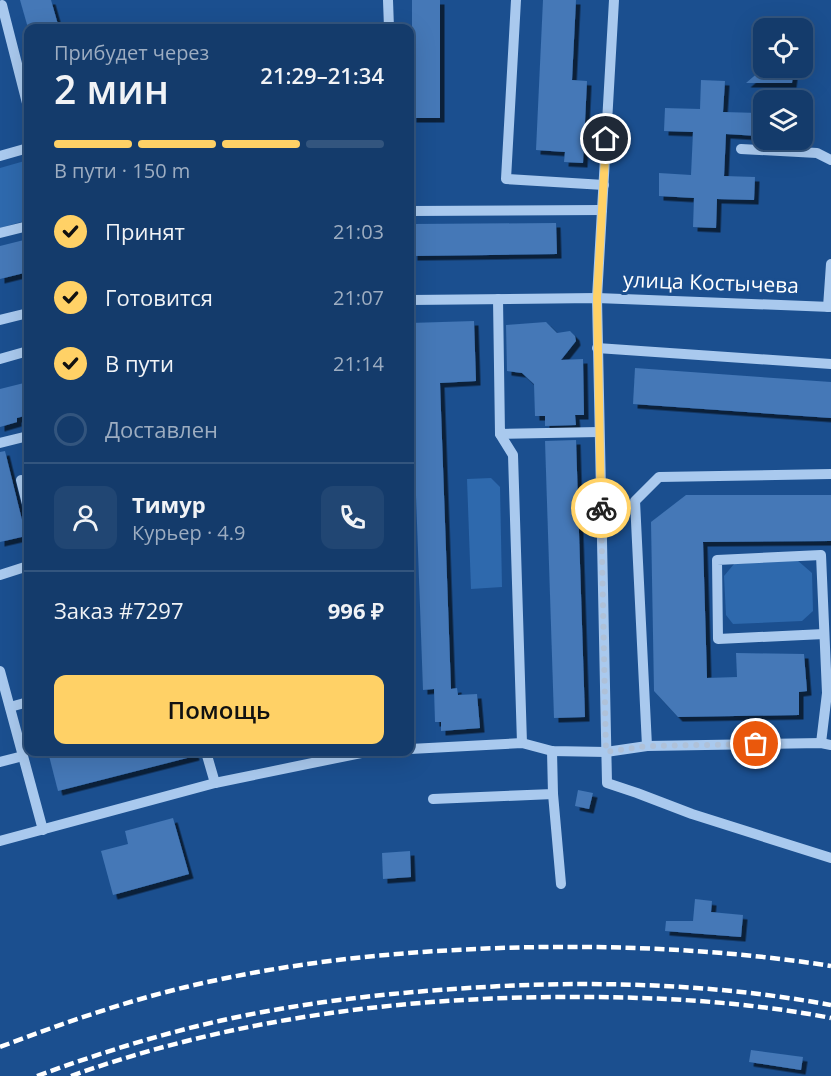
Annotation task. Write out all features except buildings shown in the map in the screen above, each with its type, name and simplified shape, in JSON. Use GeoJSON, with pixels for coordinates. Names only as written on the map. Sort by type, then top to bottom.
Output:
{"type":"FeatureCollection","features":[{"type":"Feature","properties":{"kind":"street"},"geometry":{"type":"LineString","coordinates":[[388,0],[389,24]]}},
{"type":"Feature","properties":{"kind":"street"},"geometry":{"type":"LineString","coordinates":[[516,0],[506,179],[604,185]]}},
{"type":"Feature","properties":{"kind":"street"},"geometry":{"type":"LineString","coordinates":[[614,0],[597,298],[607,783],[692,814],[831,858]]}},
{"type":"Feature","properties":{"kind":"street"},"geometry":{"type":"LineString","coordinates":[[2,5],[3,18],[24,93]]}},
{"type":"Feature","properties":{"kind":"street"},"geometry":{"type":"LineString","coordinates":[[0,156],[24,149]]}},
{"type":"Feature","properties":{"kind":"street"},"geometry":{"type":"LineString","coordinates":[[741,149],[817,153],[831,160]]}},
{"type":"Feature","properties":{"kind":"street"},"geometry":{"type":"LineString","coordinates":[[414,210],[602,210]]}},
{"type":"Feature","properties":{"kind":"street"},"geometry":{"type":"LineString","coordinates":[[0,233],[24,227]]}},
{"type":"Feature","properties":{"kind":"street"},"geometry":{"type":"LineString","coordinates":[[830,307],[831,264]]}},
{"type":"Feature","properties":{"kind":"street","name":"улица Костычева"},"geometry":{"type":"LineString","coordinates":[[414,300],[597,298],[830,307]]}},
{"type":"Feature","properties":{"kind":"street"},"geometry":{"type":"LineString","coordinates":[[498,299],[500,434],[513,455],[522,743]]}},
{"type":"Feature","properties":{"kind":"street"},"geometry":{"type":"LineString","coordinates":[[0,320],[24,314]]}},
{"type":"Feature","properties":{"kind":"street"},"geometry":{"type":"LineString","coordinates":[[597,348],[831,364]]}},
{"type":"Feature","properties":{"kind":"street"},"geometry":{"type":"LineString","coordinates":[[0,359],[24,352]]}},
{"type":"Feature","properties":{"kind":"street"},"geometry":{"type":"LineString","coordinates":[[500,434],[600,432]]}},
{"type":"Feature","properties":{"kind":"street"},"geometry":{"type":"LineString","coordinates":[[0,443],[24,437]]}},
{"type":"Feature","properties":{"kind":"street"},"geometry":{"type":"LineString","coordinates":[[647,746],[635,501],[659,477],[831,474]]}},
{"type":"Feature","properties":{"kind":"street"},"geometry":{"type":"LineString","coordinates":[[21,480],[24,492]]}},
{"type":"Feature","properties":{"kind":"street"},"geometry":{"type":"LineString","coordinates":[[824,634],[718,639],[717,560],[821,555],[827,693],[826,744]]}},
{"type":"Feature","properties":{"kind":"street"},"geometry":{"type":"LineString","coordinates":[[0,575],[24,567]]}},
{"type":"Feature","properties":{"kind":"street"},"geometry":{"type":"LineString","coordinates":[[0,671],[43,830]]}},
{"type":"Feature","properties":{"kind":"street"},"geometry":{"type":"LineString","coordinates":[[10,706],[24,703]]}},
{"type":"Feature","properties":{"kind":"street"},"geometry":{"type":"LineString","coordinates":[[826,744],[831,731]]}},
{"type":"Feature","properties":{"kind":"street"},"geometry":{"type":"LineString","coordinates":[[414,749],[522,743],[552,751],[606,752],[647,746],[826,744]]}},
{"type":"Feature","properties":{"kind":"street"},"geometry":{"type":"LineString","coordinates":[[552,751],[561,885]]}},
{"type":"Feature","properties":{"kind":"street"},"geometry":{"type":"LineString","coordinates":[[0,762],[23,756]]}},
{"type":"Feature","properties":{"kind":"street"},"geometry":{"type":"LineString","coordinates":[[207,756],[215,783]]}},
{"type":"Feature","properties":{"kind":"street"},"geometry":{"type":"LineString","coordinates":[[0,840],[215,783],[347,756]]}},
{"type":"Feature","properties":{"kind":"street"},"geometry":{"type":"LineString","coordinates":[[433,799],[554,794]]}},
{"type":"Feature","properties":{"kind":"shaded area"},"geometry":{"type":"Polygon","coordinates":[[[24,161],[24,221],[0,228],[0,168],[24,161]]]}},
{"type":"Feature","properties":{"kind":"shaded area"},"geometry":{"type":"Polygon","coordinates":[[[491,478],[500,487],[502,587],[471,589],[467,479],[491,478]]]}},
{"type":"Feature","properties":{"kind":"shaded area"},"geometry":{"type":"Polygon","coordinates":[[[797,560],[812,573],[813,611],[802,621],[733,624],[726,615],[724,576],[734,564],[797,560]]]}},
{"type":"Feature","properties":{"kind":"railway"},"geometry":{"type":"LineString","coordinates":[[0,1047],[92,1014],[186,987],[274,969],[362,957],[496,948],[614,947],[723,953],[831,966]]}},
{"type":"Feature","properties":{"kind":"railway"},"geometry":{"type":"LineString","coordinates":[[37,1076],[173,1032],[219,1021],[289,1007],[395,994],[502,986],[584,984],[667,986],[749,993],[831,1005]]}},
{"type":"Feature","properties":{"kind":"railway"},"geometry":{"type":"LineString","coordinates":[[71,1076],[132,1056],[258,1025],[321,1014],[450,1001],[579,997],[674,999],[737,1004],[831,1018]]}},
{"type":"Feature","properties":{"kind":"way so far"},"geometry":{"type":"LineString","coordinates":[[601,508],[606,752],[647,746],[756,744]]}},
{"type":"Feature","properties":{"kind":"route"},"geometry":{"type":"LineString","coordinates":[[601,508],[597,298],[606,139]]}}]}
